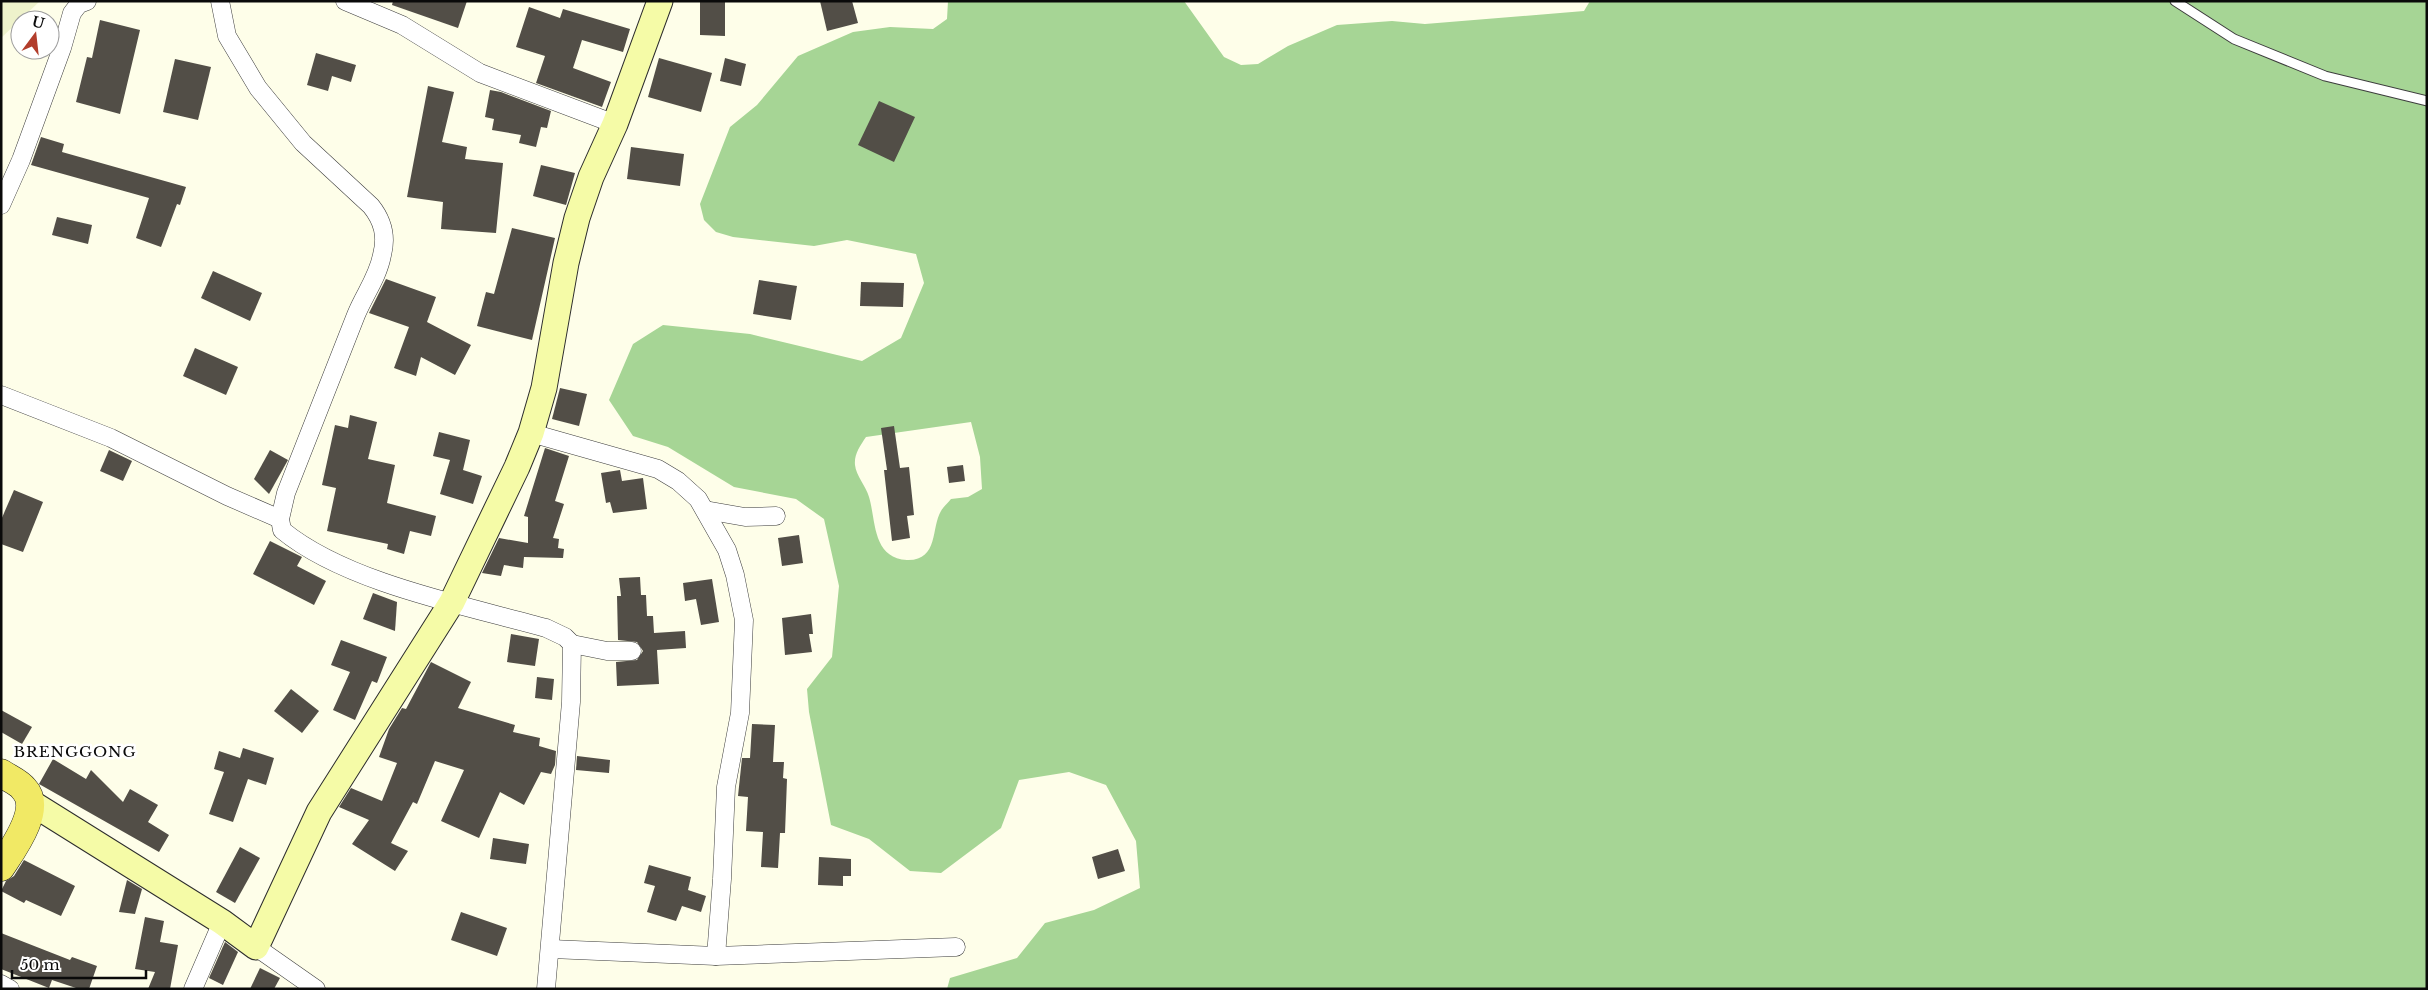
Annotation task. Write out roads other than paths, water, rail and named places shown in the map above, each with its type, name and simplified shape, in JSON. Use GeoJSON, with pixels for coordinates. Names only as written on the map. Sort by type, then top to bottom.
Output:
{"type":"FeatureCollection","features":[{"type":"Feature","properties":{"kind":"main road"},"geometry":{"type":"LineString","coordinates":[[1,773],[25,789],[30,802],[30,813],[22,834],[1,867]]}},
{"type":"Feature","properties":{"kind":"street"},"geometry":{"type":"LineString","coordinates":[[1,206],[21,160],[62,48],[72,13],[79,4],[87,1]]}},
{"type":"Feature","properties":{"kind":"street"},"geometry":{"type":"LineString","coordinates":[[220,1],[227,36],[258,88],[303,142],[371,206],[380,217],[384,229],[381,260],[358,310],[286,493],[280,519],[282,530],[299,544],[327,560],[389,583],[546,628],[581,646],[632,651]]}},
{"type":"Feature","properties":{"kind":"street"},"geometry":{"type":"LineString","coordinates":[[345,1],[402,26],[480,73],[615,124]]}},
{"type":"Feature","properties":{"kind":"street"},"geometry":{"type":"LineString","coordinates":[[256,947],[320,812],[452,602],[531,433],[544,388],[566,263],[590,177],[615,124],[660,1]]}},
{"type":"Feature","properties":{"kind":"street"},"geometry":{"type":"LineString","coordinates":[[1,396],[111,438],[227,496],[280,519]]}},
{"type":"Feature","properties":{"kind":"street"},"geometry":{"type":"LineString","coordinates":[[531,433],[658,468],[678,481],[698,499],[706,510],[727,550],[735,575],[744,620],[740,713],[726,787],[722,833],[722,879],[716,956]]}},
{"type":"Feature","properties":{"kind":"street"},"geometry":{"type":"LineString","coordinates":[[706,510],[745,517],[776,516]]}},
{"type":"Feature","properties":{"kind":"street"},"geometry":{"type":"LineString","coordinates":[[546,989],[551,949],[571,702],[581,646]]}},
{"type":"Feature","properties":{"kind":"street"},"geometry":{"type":"LineString","coordinates":[[30,802],[222,922],[316,989]]}},
{"type":"Feature","properties":{"kind":"street"},"geometry":{"type":"LineString","coordinates":[[193,989],[222,922]]}},
{"type":"Feature","properties":{"kind":"street"},"geometry":{"type":"LineString","coordinates":[[551,949],[716,956],[956,947]]}},
{"type":"Feature","properties":{"kind":"street"},"geometry":{"type":"LineString","coordinates":[[1,984],[10,989]]}},
{"type":"Feature","properties":{"kind":"lane"},"geometry":{"type":"LineString","coordinates":[[2175,1],[2234,39],[2325,76],[2427,102]]}},
{"type":"Feature","properties":{"kind":"district","name":"BRENGGONG"},"geometry":{"type":"Point","coordinates":[75,751]}}]}
